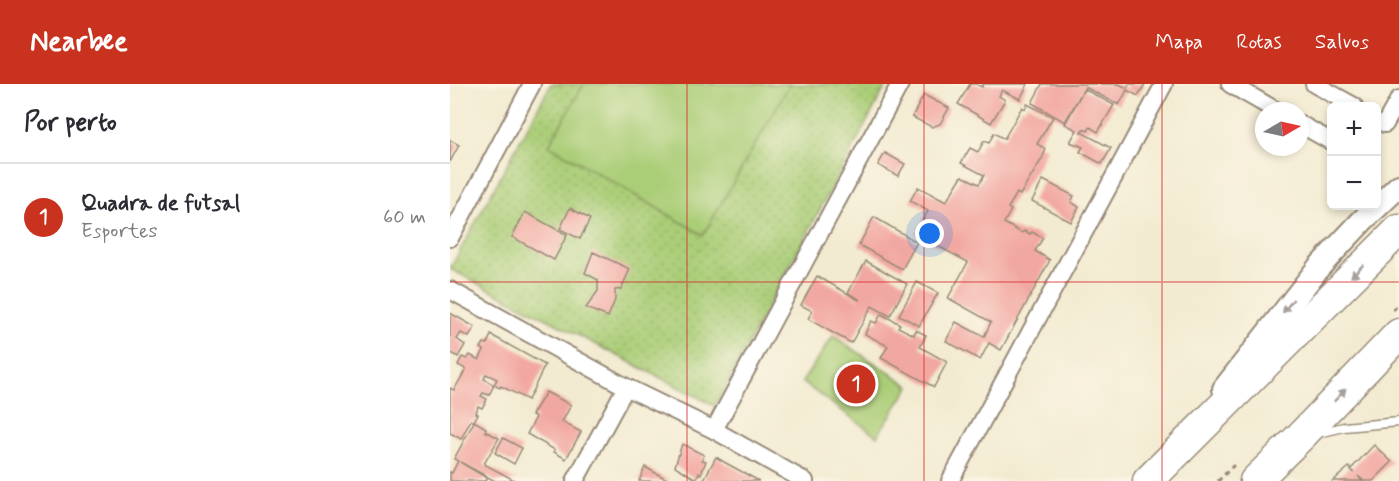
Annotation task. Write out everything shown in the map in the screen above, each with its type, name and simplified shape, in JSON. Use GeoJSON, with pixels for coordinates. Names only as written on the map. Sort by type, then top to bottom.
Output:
{"type":"FeatureCollection","features":[{"type":"Feature","properties":{"kind":"highway"},"geometry":{"type":"LineString","coordinates":[[1148,481],[1399,230]]}},
{"type":"Feature","properties":{"kind":"highway"},"geometry":{"type":"LineString","coordinates":[[1255,481],[1399,334]]}},
{"type":"Feature","properties":{"kind":"main road"},"geometry":{"type":"LineString","coordinates":[[1179,448],[1319,267],[1364,213],[1399,186]]}},
{"type":"Feature","properties":{"kind":"street"},"geometry":{"type":"LineString","coordinates":[[450,238],[532,84]]}},
{"type":"Feature","properties":{"kind":"street"},"geometry":{"type":"LineString","coordinates":[[714,430],[900,84]]}},
{"type":"Feature","properties":{"kind":"street"},"geometry":{"type":"LineString","coordinates":[[950,481],[1164,84]]}},
{"type":"Feature","properties":{"kind":"street"},"geometry":{"type":"LineString","coordinates":[[1230,84],[1261,102]]}},
{"type":"Feature","properties":{"kind":"street"},"geometry":{"type":"LineString","coordinates":[[1314,84],[1347,102]]}},
{"type":"Feature","properties":{"kind":"street"},"geometry":{"type":"LineString","coordinates":[[1387,125],[1399,99]]}},
{"type":"Feature","properties":{"kind":"street"},"geometry":{"type":"LineString","coordinates":[[1309,129],[1327,139]]}},
{"type":"Feature","properties":{"kind":"street"},"geometry":{"type":"LineString","coordinates":[[450,290],[626,387],[714,430],[805,481]]}},
{"type":"Feature","properties":{"kind":"street"},"geometry":{"type":"LineString","coordinates":[[574,481],[626,387]]}},
{"type":"Feature","properties":{"kind":"lane"},"geometry":{"type":"LineString","coordinates":[[1300,437],[1344,427],[1399,422]]}},
{"type":"Feature","properties":{"kind":"green space"},"geometry":{"type":"Polygon","coordinates":[[[551,84],[887,84],[715,406],[450,269],[551,84]]]}},
{"type":"Feature","properties":{"kind":"green space"},"geometry":{"type":"Polygon","coordinates":[[[584,84],[790,84],[703,235],[549,145],[584,84]]]}},
{"type":"Feature","properties":{"kind":"green space"},"geometry":{"type":"Polygon","coordinates":[[[833,336],[910,386],[877,436],[802,382],[833,336]]]}},
{"type":"Feature","properties":{"kind":"building"},"geometry":{"type":"Polygon","coordinates":[[[970,84],[982,87],[983,84],[1028,84],[1020,99],[1002,90],[999,96],[1005,100],[991,123],[958,104],[970,84]]]}},
{"type":"Feature","properties":{"kind":"building"},"geometry":{"type":"Polygon","coordinates":[[[1042,84],[1119,84],[1127,88],[1129,84],[1145,84],[1138,96],[1127,90],[1119,105],[1085,87],[1065,122],[1032,103],[1042,84]]]}},
{"type":"Feature","properties":{"kind":"building"},"geometry":{"type":"Polygon","coordinates":[[[1084,89],[1114,105],[1098,132],[1090,127],[1088,131],[1083,129],[1081,132],[1111,148],[1102,164],[1080,152],[1083,147],[1070,142],[1077,130],[1065,124],[1084,89]]]}},
{"type":"Feature","properties":{"kind":"building"},"geometry":{"type":"Polygon","coordinates":[[[924,95],[949,108],[940,124],[932,127],[912,117],[924,95]]]}},
{"type":"Feature","properties":{"kind":"building"},"geometry":{"type":"Polygon","coordinates":[[[1027,104],[1053,117],[1037,144],[1046,149],[1042,159],[1020,195],[1017,193],[1008,208],[1011,210],[1004,223],[1022,233],[1032,232],[1043,238],[1035,251],[1050,260],[1001,350],[989,343],[980,360],[946,341],[956,322],[984,337],[991,322],[948,298],[968,262],[915,234],[928,211],[910,201],[918,187],[946,202],[962,176],[979,184],[984,175],[961,163],[970,148],[978,152],[984,141],[989,143],[994,133],[1004,139],[1022,107],[1025,109],[1027,104]]]}},
{"type":"Feature","properties":{"kind":"building"},"geometry":{"type":"Polygon","coordinates":[[[450,140],[459,145],[450,162],[450,140]]]}},
{"type":"Feature","properties":{"kind":"building"},"geometry":{"type":"Polygon","coordinates":[[[885,153],[905,164],[898,176],[878,165],[885,153]]]}},
{"type":"Feature","properties":{"kind":"building"},"geometry":{"type":"Polygon","coordinates":[[[1043,180],[1074,196],[1071,202],[1079,207],[1071,222],[1032,201],[1043,180]]]}},
{"type":"Feature","properties":{"kind":"building"},"geometry":{"type":"Polygon","coordinates":[[[570,208],[590,219],[580,239],[560,229],[570,208]]]}},
{"type":"Feature","properties":{"kind":"building"},"geometry":{"type":"Polygon","coordinates":[[[525,212],[567,235],[554,260],[512,237],[525,212]]]}},
{"type":"Feature","properties":{"kind":"building"},"geometry":{"type":"Polygon","coordinates":[[[874,217],[917,242],[902,269],[859,245],[874,217]]]}},
{"type":"Feature","properties":{"kind":"building"},"geometry":{"type":"Polygon","coordinates":[[[593,252],[630,269],[621,289],[615,290],[615,300],[608,317],[586,308],[598,291],[598,280],[585,273],[593,252]]]}},
{"type":"Feature","properties":{"kind":"building"},"geometry":{"type":"Polygon","coordinates":[[[866,261],[907,284],[890,316],[872,306],[851,343],[808,319],[812,311],[801,305],[817,276],[859,300],[848,293],[866,261]]]}},
{"type":"Feature","properties":{"kind":"building"},"geometry":{"type":"Polygon","coordinates":[[[917,282],[938,293],[919,326],[899,315],[917,282]]]}},
{"type":"Feature","properties":{"kind":"building"},"geometry":{"type":"Polygon","coordinates":[[[450,313],[475,327],[469,337],[461,333],[457,339],[465,345],[458,357],[450,352],[450,313]]]}},
{"type":"Feature","properties":{"kind":"building"},"geometry":{"type":"Polygon","coordinates":[[[881,314],[900,324],[898,327],[914,335],[916,330],[926,335],[920,347],[947,362],[934,387],[881,358],[888,346],[865,334],[871,321],[876,323],[881,314]]]}},
{"type":"Feature","properties":{"kind":"building"},"geometry":{"type":"Polygon","coordinates":[[[491,335],[545,365],[528,400],[501,386],[500,388],[494,385],[489,395],[483,393],[481,396],[487,399],[482,408],[478,406],[476,413],[478,414],[474,421],[486,428],[485,431],[499,438],[484,464],[516,481],[495,481],[460,462],[487,478],[485,481],[450,481],[450,472],[452,473],[458,461],[454,459],[474,422],[471,420],[461,439],[450,433],[450,388],[454,390],[466,369],[458,365],[462,357],[467,359],[470,355],[479,360],[484,350],[481,348],[484,343],[487,344],[491,335]],[[486,374],[484,379],[494,385],[497,379],[486,374]]]}},
{"type":"Feature","properties":{"kind":"building"},"geometry":{"type":"Polygon","coordinates":[[[546,392],[571,405],[562,422],[581,432],[566,459],[527,434],[536,417],[532,415],[546,392]]]}},
{"type":"Feature","properties":{"kind":"building"},"geometry":{"type":"Polygon","coordinates":[[[503,438],[522,448],[514,464],[495,453],[503,438]]]}},
{"type":"Feature","properties":{"kind":"building"},"geometry":{"type":"Polygon","coordinates":[[[682,444],[704,455],[702,460],[706,461],[701,474],[699,473],[696,479],[675,466],[682,444]]]}},
{"type":"Feature","properties":{"kind":"building"},"geometry":{"type":"Polygon","coordinates":[[[1374,445],[1392,462],[1373,481],[1364,481],[1358,476],[1362,481],[1333,481],[1349,467],[1354,473],[1351,469],[1374,445]]]}},
{"type":"Feature","properties":{"kind":"building"},"geometry":{"type":"Polygon","coordinates":[[[716,457],[724,462],[759,481],[703,481],[716,457]]]}},
{"type":"Feature","properties":{"kind":"building"},"geometry":{"type":"Polygon","coordinates":[[[645,467],[661,476],[671,481],[639,481],[645,467]]]}},
{"type":"Feature","properties":{"kind":"place","name":"Quadra de futsal"},"geometry":{"type":"Point","coordinates":[856,384]}}]}
